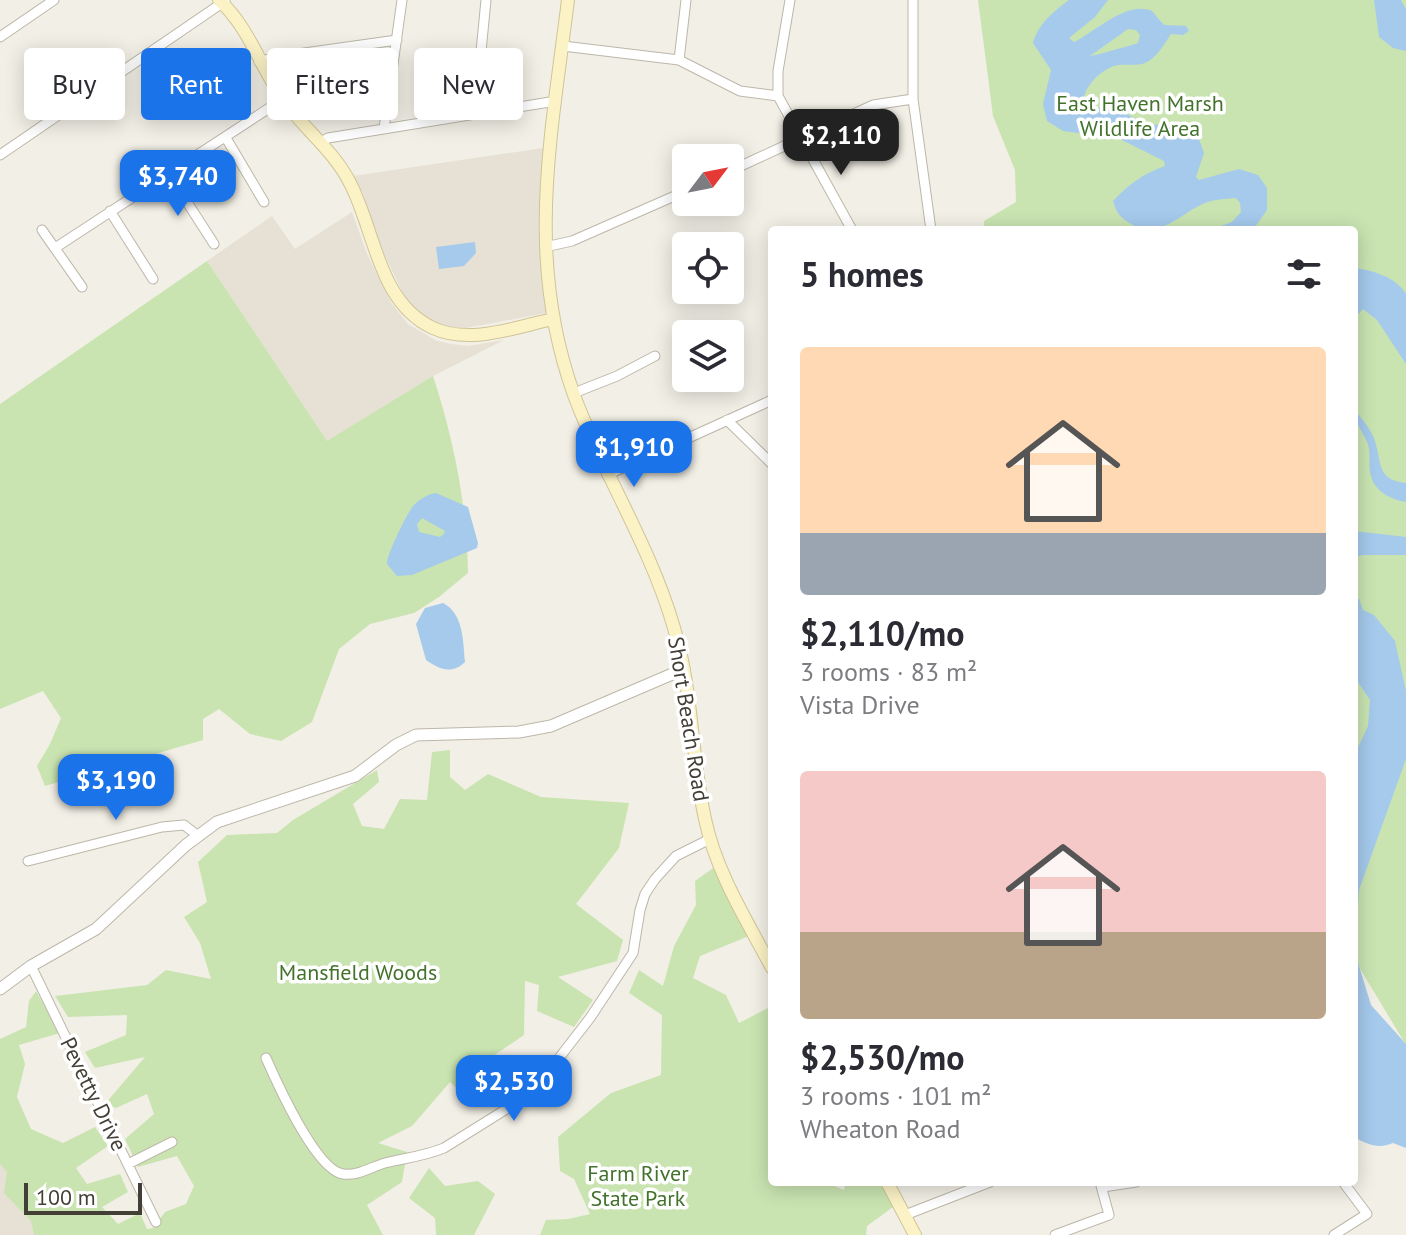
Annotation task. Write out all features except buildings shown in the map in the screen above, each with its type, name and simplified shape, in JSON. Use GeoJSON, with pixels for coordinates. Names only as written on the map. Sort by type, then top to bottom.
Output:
{"type":"FeatureCollection","features":[{"type":"Feature","properties":{"kind":"main road","name":"Short Beach Road"},"geometry":{"type":"LineString","coordinates":[[568,0],[547,165],[545,247],[553,319],[574,393],[607,475],[659,583],[684,669],[700,791],[710,839],[727,882],[768,960]]}},
{"type":"Feature","properties":{"kind":"main road"},"geometry":{"type":"LineString","coordinates":[[223,1],[241,23],[267,74]]}},
{"type":"Feature","properties":{"kind":"main road"},"geometry":{"type":"LineString","coordinates":[[299,120],[321,142],[350,183],[396,295],[420,321],[447,333],[476,335],[553,319]]}},
{"type":"Feature","properties":{"kind":"main road"},"geometry":{"type":"LineString","coordinates":[[889,1186],[915,1235]]}},
{"type":"Feature","properties":{"kind":"street"},"geometry":{"type":"LineString","coordinates":[[0,37],[54,0]]}},
{"type":"Feature","properties":{"kind":"street"},"geometry":{"type":"LineString","coordinates":[[384,128],[402,0]]}},
{"type":"Feature","properties":{"kind":"street"},"geometry":{"type":"LineString","coordinates":[[481,48],[486,0]]}},
{"type":"Feature","properties":{"kind":"street"},"geometry":{"type":"LineString","coordinates":[[679,60],[686,0]]}},
{"type":"Feature","properties":{"kind":"street"},"geometry":{"type":"LineString","coordinates":[[790,0],[778,71],[778,96],[850,226]]}},
{"type":"Feature","properties":{"kind":"street"},"geometry":{"type":"LineString","coordinates":[[913,0],[913,99],[930,226]]}},
{"type":"Feature","properties":{"kind":"street"},"geometry":{"type":"LineString","coordinates":[[0,155],[223,1]]}},
{"type":"Feature","properties":{"kind":"street"},"geometry":{"type":"LineString","coordinates":[[259,62],[397,40]]}},
{"type":"Feature","properties":{"kind":"street"},"geometry":{"type":"LineString","coordinates":[[563,46],[679,60],[740,91],[778,96]]}},
{"type":"Feature","properties":{"kind":"street"},"geometry":{"type":"LineString","coordinates":[[744,165],[873,105],[913,99]]}},
{"type":"Feature","properties":{"kind":"street"},"geometry":{"type":"LineString","coordinates":[[523,106],[556,101]]}},
{"type":"Feature","properties":{"kind":"street"},"geometry":{"type":"LineString","coordinates":[[55,248],[267,110]]}},
{"type":"Feature","properties":{"kind":"street"},"geometry":{"type":"LineString","coordinates":[[321,142],[433,120]]}},
{"type":"Feature","properties":{"kind":"street"},"geometry":{"type":"LineString","coordinates":[[226,138],[264,202]]}},
{"type":"Feature","properties":{"kind":"street"},"geometry":{"type":"LineString","coordinates":[[169,174],[214,244]]}},
{"type":"Feature","properties":{"kind":"street"},"geometry":{"type":"LineString","coordinates":[[545,247],[572,241],[672,197]]}},
{"type":"Feature","properties":{"kind":"street"},"geometry":{"type":"LineString","coordinates":[[110,211],[153,279]]}},
{"type":"Feature","properties":{"kind":"street"},"geometry":{"type":"LineString","coordinates":[[42,230],[82,287]]}},
{"type":"Feature","properties":{"kind":"street"},"geometry":{"type":"LineString","coordinates":[[574,393],[617,376],[655,356]]}},
{"type":"Feature","properties":{"kind":"street"},"geometry":{"type":"LineString","coordinates":[[607,475],[768,402]]}},
{"type":"Feature","properties":{"kind":"street"},"geometry":{"type":"LineString","coordinates":[[727,420],[768,460]]}},
{"type":"Feature","properties":{"kind":"street"},"geometry":{"type":"LineString","coordinates":[[0,989],[31,966],[110,918],[197,835],[230,817],[355,776],[396,745],[416,735],[519,732],[551,726],[684,669]]}},
{"type":"Feature","properties":{"kind":"street"},"geometry":{"type":"LineString","coordinates":[[28,861],[176,825],[184,825],[197,835]]}},
{"type":"Feature","properties":{"kind":"street"},"geometry":{"type":"LineString","coordinates":[[266,1058],[278,1086],[314,1148],[336,1171],[344,1174],[361,1172],[444,1148],[532,1093],[590,1018],[633,953],[640,910],[655,879],[676,856],[710,839]]}},
{"type":"Feature","properties":{"kind":"street","name":"Pevetty Drive"},"geometry":{"type":"LineString","coordinates":[[31,966],[156,1222]]}},
{"type":"Feature","properties":{"kind":"street"},"geometry":{"type":"LineString","coordinates":[[128,1164],[172,1142]]}},
{"type":"Feature","properties":{"kind":"street"},"geometry":{"type":"LineString","coordinates":[[905,1215],[980,1186]]}},
{"type":"Feature","properties":{"kind":"street"},"geometry":{"type":"LineString","coordinates":[[1055,1235],[1109,1215],[1101,1186]]}},
{"type":"Feature","properties":{"kind":"street"},"geometry":{"type":"LineString","coordinates":[[1334,1235],[1367,1214],[1346,1186]]}},
{"type":"Feature","properties":{"kind":"shaded area"},"geometry":{"type":"Polygon","coordinates":[[[543,148],[539,241],[546,313],[466,328],[432,322],[418,313],[406,299],[383,252],[368,218],[364,195],[353,176],[543,148]]]}},
{"type":"Feature","properties":{"kind":"shaded area"},"geometry":{"type":"Polygon","coordinates":[[[352,212],[367,254],[392,304],[408,324],[437,341],[451,344],[468,346],[504,340],[433,376],[327,442],[207,261],[272,216],[295,249],[352,212]]]}},
{"type":"Feature","properties":{"kind":"shaded area"},"geometry":{"type":"Polygon","coordinates":[[[0,1149],[67,1235],[0,1235],[0,1149]]]}},
{"type":"Feature","properties":{"kind":"green space","name":"East Haven Marsh Wildlife Area"},"geometry":{"type":"Polygon","coordinates":[[[978,0],[1406,0],[1406,1045],[1358,967],[1358,226],[984,226],[984,221],[1016,202],[1015,170],[993,116],[978,0]]]}},
{"type":"Feature","properties":{"kind":"green space"},"geometry":{"type":"Polygon","coordinates":[[[207,261],[327,441],[433,376],[458,473],[468,573],[414,613],[370,624],[339,649],[312,722],[281,741],[250,734],[219,709],[203,719],[203,740],[45,786],[37,766],[61,718],[43,691],[0,709],[0,404],[207,261]]]}},
{"type":"Feature","properties":{"kind":"green space","name":"Mansfield Woods"},"geometry":{"type":"Polygon","coordinates":[[[450,750],[450,777],[465,790],[488,774],[541,797],[629,803],[619,848],[576,904],[623,940],[617,961],[558,977],[593,1000],[574,1027],[537,1011],[539,985],[525,981],[524,1035],[474,1069],[477,1108],[450,1082],[412,1126],[378,1143],[407,1152],[402,1182],[367,1205],[383,1235],[34,1235],[31,1221],[4,1193],[7,1172],[0,1164],[0,1039],[26,1027],[29,1001],[36,991],[60,1033],[19,1045],[25,1064],[17,1097],[31,1129],[63,1143],[95,1127],[108,1146],[76,1168],[87,1184],[120,1174],[128,1192],[102,1207],[118,1224],[140,1213],[147,1229],[153,1228],[165,1212],[186,1204],[194,1186],[177,1156],[138,1167],[125,1139],[154,1114],[147,1094],[116,1108],[105,1104],[145,1057],[95,1068],[85,1052],[126,1035],[127,1015],[68,1017],[55,996],[147,985],[166,970],[211,979],[200,943],[184,917],[207,902],[198,862],[227,835],[277,833],[293,820],[377,770],[379,782],[353,804],[362,826],[384,829],[400,799],[427,800],[432,752],[450,750]]]}},
{"type":"Feature","properties":{"kind":"green space","name":"Farm River State Park"},"geometry":{"type":"Polygon","coordinates":[[[716,866],[749,936],[700,956],[693,978],[726,995],[739,1023],[768,1008],[768,1186],[834,1186],[844,1190],[845,1186],[883,1186],[893,1207],[867,1226],[866,1235],[540,1235],[546,1220],[590,1214],[574,1179],[560,1171],[558,1137],[611,1093],[661,1075],[662,1015],[629,993],[639,970],[663,986],[674,946],[696,905],[695,881],[716,866]]]}},
{"type":"Feature","properties":{"kind":"green space"},"geometry":{"type":"Polygon","coordinates":[[[429,1168],[445,1186],[478,1181],[495,1194],[474,1235],[436,1235],[435,1218],[409,1198],[429,1168]]]}},
{"type":"Feature","properties":{"kind":"water"},"geometry":{"type":"Polygon","coordinates":[[[1069,0],[1108,0],[1095,17],[1069,38],[1074,42],[1132,10],[1152,11],[1165,25],[1186,26],[1189,31],[1183,35],[1171,34],[1149,61],[1118,65],[1099,75],[1085,93],[1083,106],[1116,109],[1147,124],[1187,127],[1198,136],[1204,153],[1196,177],[1199,180],[1239,169],[1258,175],[1267,188],[1267,210],[1256,226],[1221,226],[1232,222],[1241,212],[1236,198],[1220,199],[1196,207],[1165,226],[1135,226],[1119,215],[1113,201],[1137,180],[1165,166],[1164,161],[1118,138],[1063,131],[1047,121],[1043,104],[1051,70],[1033,43],[1052,13],[1069,0]],[[1128,29],[1090,56],[1138,43],[1140,35],[1136,30],[1128,29]]]}},
{"type":"Feature","properties":{"kind":"water"},"geometry":{"type":"Polygon","coordinates":[[[1374,0],[1401,0],[1406,9],[1406,51],[1393,48],[1379,37],[1374,0]]]}},
{"type":"Feature","properties":{"kind":"water"},"geometry":{"type":"Polygon","coordinates":[[[475,242],[476,253],[464,266],[439,269],[436,247],[475,242]]]}},
{"type":"Feature","properties":{"kind":"water"},"geometry":{"type":"Polygon","coordinates":[[[1358,269],[1383,275],[1402,288],[1406,294],[1406,364],[1377,320],[1363,309],[1358,315],[1358,269]]]}},
{"type":"Feature","properties":{"kind":"water"},"geometry":{"type":"Polygon","coordinates":[[[1358,414],[1373,437],[1382,470],[1390,478],[1406,483],[1406,502],[1376,487],[1370,472],[1368,444],[1358,425],[1358,414]]]}},
{"type":"Feature","properties":{"kind":"water"},"geometry":{"type":"Polygon","coordinates":[[[436,493],[468,507],[477,548],[412,575],[397,576],[387,564],[394,543],[414,505],[436,493]],[[422,518],[417,524],[419,532],[440,537],[445,531],[422,518]]]}},
{"type":"Feature","properties":{"kind":"water"},"geometry":{"type":"Polygon","coordinates":[[[1358,531],[1406,537],[1406,555],[1358,556],[1358,531]]]}},
{"type":"Feature","properties":{"kind":"water"},"geometry":{"type":"Polygon","coordinates":[[[1358,599],[1363,610],[1374,615],[1395,641],[1406,691],[1406,759],[1359,890],[1358,906],[1358,747],[1368,726],[1370,700],[1358,682],[1358,599]]]}},
{"type":"Feature","properties":{"kind":"water"},"geometry":{"type":"Polygon","coordinates":[[[443,603],[459,621],[464,646],[465,662],[450,669],[426,660],[416,624],[425,608],[443,603]]]}},
{"type":"Feature","properties":{"kind":"water"},"geometry":{"type":"Polygon","coordinates":[[[1358,963],[1371,1005],[1406,1044],[1406,1148],[1393,1143],[1383,1146],[1358,1139],[1358,963]]]}}]}
